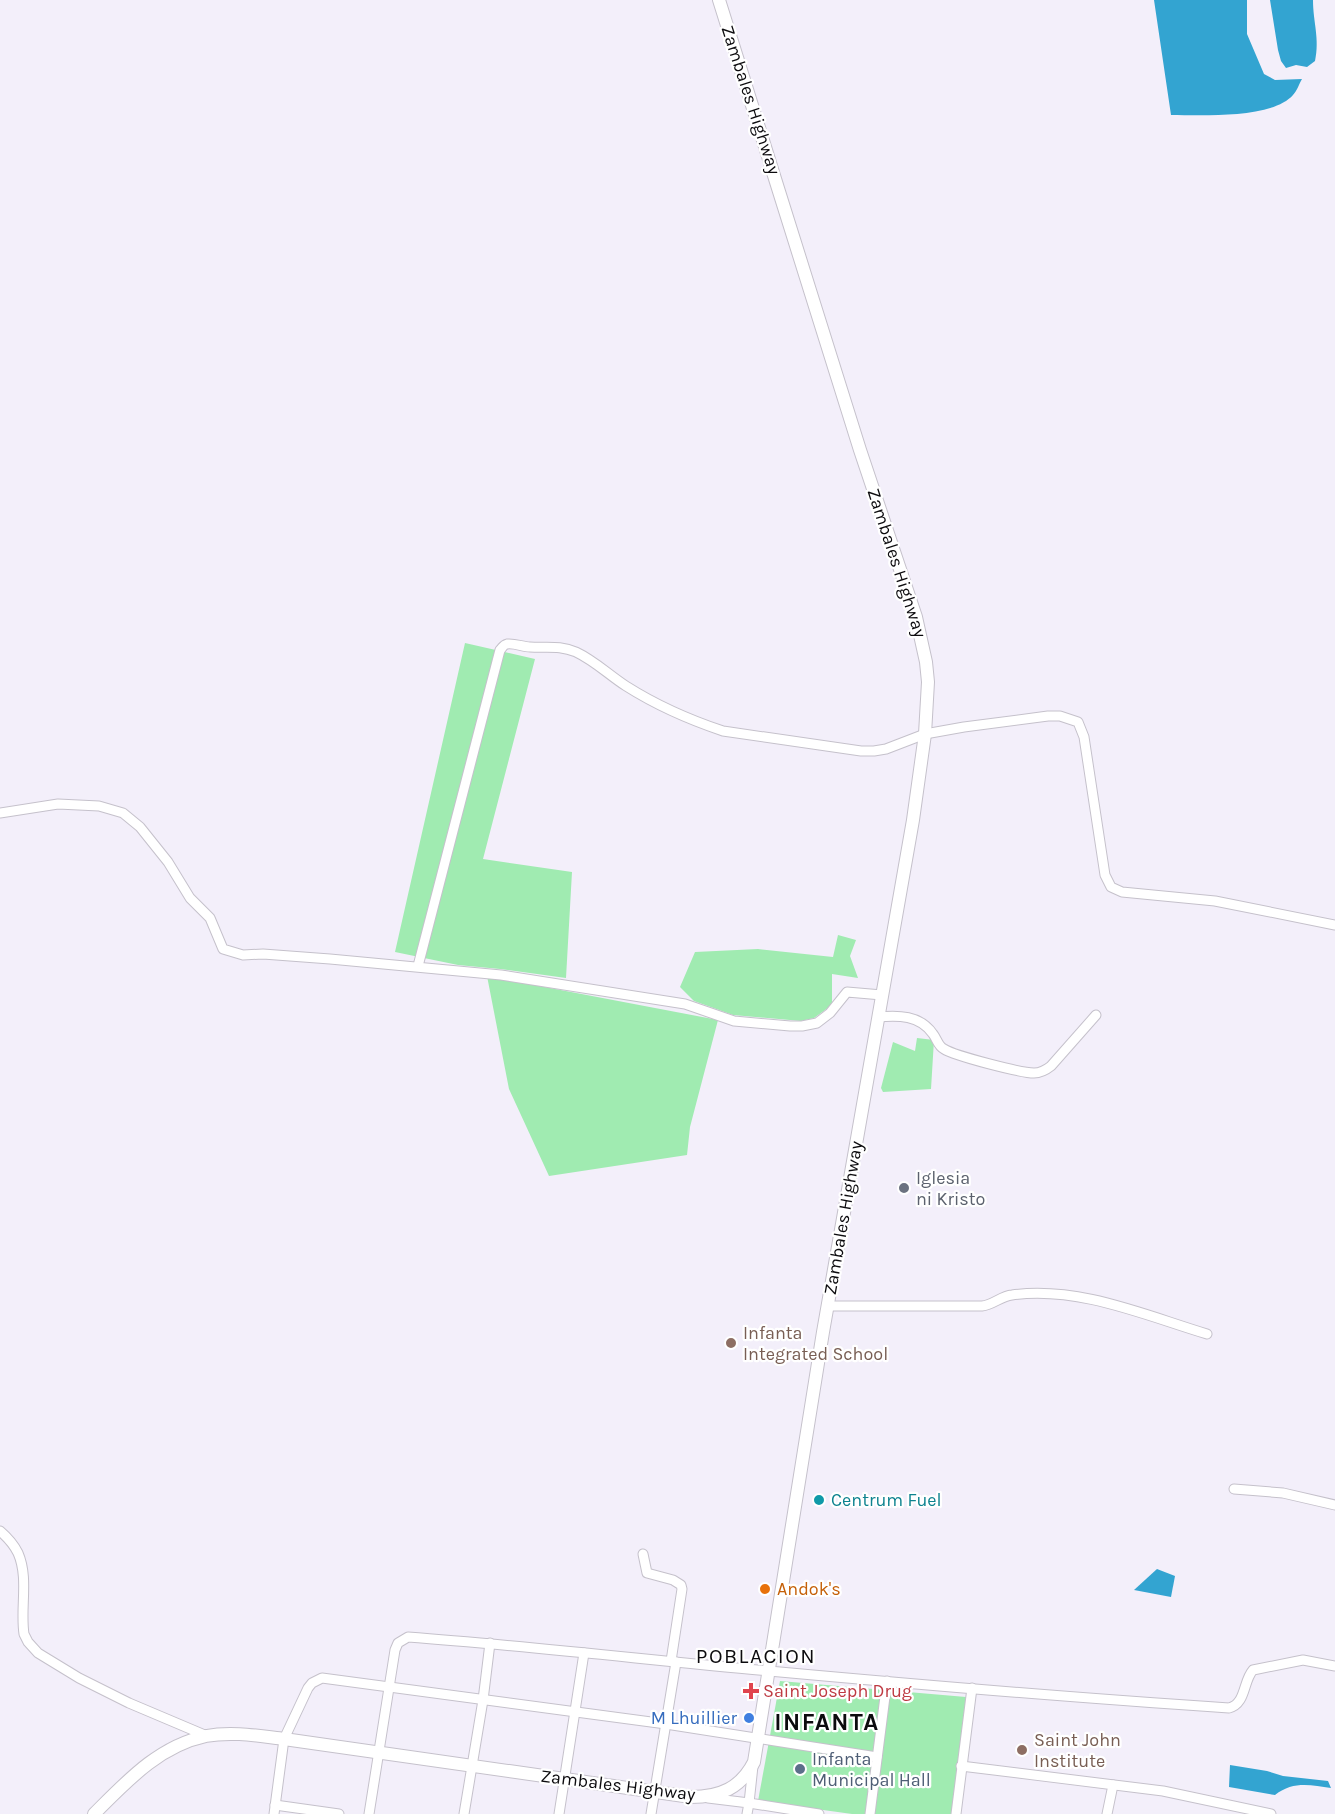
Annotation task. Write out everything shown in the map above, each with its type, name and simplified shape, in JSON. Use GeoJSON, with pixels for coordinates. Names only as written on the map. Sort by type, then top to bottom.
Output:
{"type":"FeatureCollection","features":[{"type":"Feature","properties":{"kind":"main road","name":"Zambales Highway"},"geometry":{"type":"LineString","coordinates":[[94,1814],[148,1763],[176,1746],[207,1736],[246,1734],[700,1797],[714,1795],[734,1786],[748,1773],[754,1762],[828,1306],[913,820],[925,734],[928,682],[916,617],[860,450],[719,0]]}},
{"type":"Feature","properties":{"kind":"street"},"geometry":{"type":"LineString","coordinates":[[418,966],[500,650],[508,644],[560,647],[578,653],[596,663],[625,686],[705,725],[723,731],[861,751],[886,749],[925,734],[964,727],[1048,716],[1070,718],[1078,722],[1084,737],[1105,875],[1111,887],[1122,892],[1215,901],[1335,926]]}},
{"type":"Feature","properties":{"kind":"street"},"geometry":{"type":"LineString","coordinates":[[0,813],[58,804],[99,807],[123,813],[140,827],[168,862],[190,898],[210,918],[223,949],[243,955],[263,954],[418,966],[501,975],[685,1004],[725,1019],[790,1026],[817,1023],[830,1013],[847,992],[882,995]]}},
{"type":"Feature","properties":{"kind":"street"},"geometry":{"type":"LineString","coordinates":[[878,1017],[911,1018],[927,1027],[944,1049],[1003,1067],[1036,1073],[1051,1066],[1096,1015]]}},
{"type":"Feature","properties":{"kind":"street"},"geometry":{"type":"LineString","coordinates":[[828,1306],[982,1306],[1013,1294],[1065,1294],[1090,1298],[1207,1334]]}},
{"type":"Feature","properties":{"kind":"street"},"geometry":{"type":"LineString","coordinates":[[1233,1489],[1283,1493],[1335,1505]]}},
{"type":"Feature","properties":{"kind":"street"},"geometry":{"type":"LineString","coordinates":[[0,1531],[19,1554],[23,1573],[24,1634],[38,1653],[105,1692],[207,1736]]}},
{"type":"Feature","properties":{"kind":"street"},"geometry":{"type":"LineString","coordinates":[[643,1554],[647,1573],[673,1580],[681,1585],[682,1589],[666,1724],[651,1814]]}},
{"type":"Feature","properties":{"kind":"street"},"geometry":{"type":"LineString","coordinates":[[369,1814],[394,1650],[402,1639],[408,1637],[768,1671],[1117,1701],[1229,1708],[1234,1707],[1240,1701],[1249,1674],[1253,1670],[1303,1660],[1335,1666]]}},
{"type":"Feature","properties":{"kind":"street"},"geometry":{"type":"LineString","coordinates":[[464,1814],[490,1643]]}},
{"type":"Feature","properties":{"kind":"street"},"geometry":{"type":"LineString","coordinates":[[559,1814],[584,1653]]}},
{"type":"Feature","properties":{"kind":"street"},"geometry":{"type":"LineString","coordinates":[[339,1814],[275,1810],[284,1739],[308,1688],[317,1680],[328,1677],[666,1724],[877,1757]]}},
{"type":"Feature","properties":{"kind":"street"},"geometry":{"type":"LineString","coordinates":[[870,1814],[887,1681]]}},
{"type":"Feature","properties":{"kind":"street"},"geometry":{"type":"LineString","coordinates":[[956,1814],[972,1688]]}},
{"type":"Feature","properties":{"kind":"street"},"geometry":{"type":"LineString","coordinates":[[747,1814],[754,1762]]}},
{"type":"Feature","properties":{"kind":"street"},"geometry":{"type":"LineString","coordinates":[[961,1766],[1170,1792],[1271,1814]]}},
{"type":"Feature","properties":{"kind":"street"},"geometry":{"type":"LineString","coordinates":[[1107,1814],[1113,1785]]}},
{"type":"Feature","properties":{"kind":"street"},"geometry":{"type":"LineString","coordinates":[[700,1797],[819,1814]]}},
{"type":"Feature","properties":{"kind":"green space"},"geometry":{"type":"Polygon","coordinates":[[[465,643],[535,659],[483,859],[572,872],[566,978],[458,965],[395,952],[465,643]]]}},
{"type":"Feature","properties":{"kind":"green space"},"geometry":{"type":"Polygon","coordinates":[[[838,935],[856,940],[850,956],[858,978],[832,974],[832,1005],[814,1018],[801,1021],[733,1015],[694,1001],[680,987],[695,952],[758,949],[833,957],[838,935]]]}},
{"type":"Feature","properties":{"kind":"green space"},"geometry":{"type":"Polygon","coordinates":[[[487,976],[718,1020],[690,1127],[687,1155],[549,1176],[509,1089],[487,976]]]}},
{"type":"Feature","properties":{"kind":"green space"},"geometry":{"type":"Polygon","coordinates":[[[917,1038],[934,1040],[931,1089],[883,1092],[881,1088],[893,1042],[915,1051],[917,1038]]]}},
{"type":"Feature","properties":{"kind":"green space"},"geometry":{"type":"Polygon","coordinates":[[[780,1681],[966,1697],[953,1814],[852,1814],[758,1801],[780,1681]]]}},
{"type":"Feature","properties":{"kind":"water"},"geometry":{"type":"Polygon","coordinates":[[[1154,0],[1247,0],[1247,34],[1264,74],[1275,80],[1302,79],[1296,92],[1283,103],[1253,112],[1171,115],[1154,0]]]}},
{"type":"Feature","properties":{"kind":"water"},"geometry":{"type":"Polygon","coordinates":[[[1270,0],[1313,0],[1317,38],[1316,53],[1315,61],[1307,67],[1296,65],[1286,68],[1281,61],[1270,0]]]}},
{"type":"Feature","properties":{"kind":"water"},"geometry":{"type":"Polygon","coordinates":[[[1157,1569],[1175,1576],[1171,1597],[1134,1590],[1157,1569]]]}},
{"type":"Feature","properties":{"kind":"water"},"geometry":{"type":"Polygon","coordinates":[[[1230,1765],[1283,1776],[1328,1781],[1331,1788],[1295,1786],[1275,1795],[1229,1787],[1230,1765]]]}},
{"type":"Feature","properties":{"kind":"place","name":"Iglesia ni Kristo"},"geometry":{"type":"Point","coordinates":[904,1188]}},
{"type":"Feature","properties":{"kind":"place","name":"Infanta Integrated School"},"geometry":{"type":"Point","coordinates":[731,1343]}},
{"type":"Feature","properties":{"kind":"place","name":"Centrum Fuel"},"geometry":{"type":"Point","coordinates":[819,1500]}},
{"type":"Feature","properties":{"kind":"place","name":"Andok's"},"geometry":{"type":"Point","coordinates":[765,1589]}},
{"type":"Feature","properties":{"kind":"place","name":"Saint Joseph Drug"},"geometry":{"type":"Point","coordinates":[751,1691]}},
{"type":"Feature","properties":{"kind":"place","name":"M Lhuillier"},"geometry":{"type":"Point","coordinates":[749,1718]}},
{"type":"Feature","properties":{"kind":"place","name":"Saint John Institute"},"geometry":{"type":"Point","coordinates":[1022,1750]}},
{"type":"Feature","properties":{"kind":"place","name":"Infanta Municipal Hall"},"geometry":{"type":"Point","coordinates":[800,1769]}},
{"type":"Feature","properties":{"kind":"district","name":"POBLACION"},"geometry":{"type":"Point","coordinates":[756,1656]}},
{"type":"Feature","properties":{"kind":"district","name":"INFANTA"},"geometry":{"type":"Point","coordinates":[827,1722]}}]}
